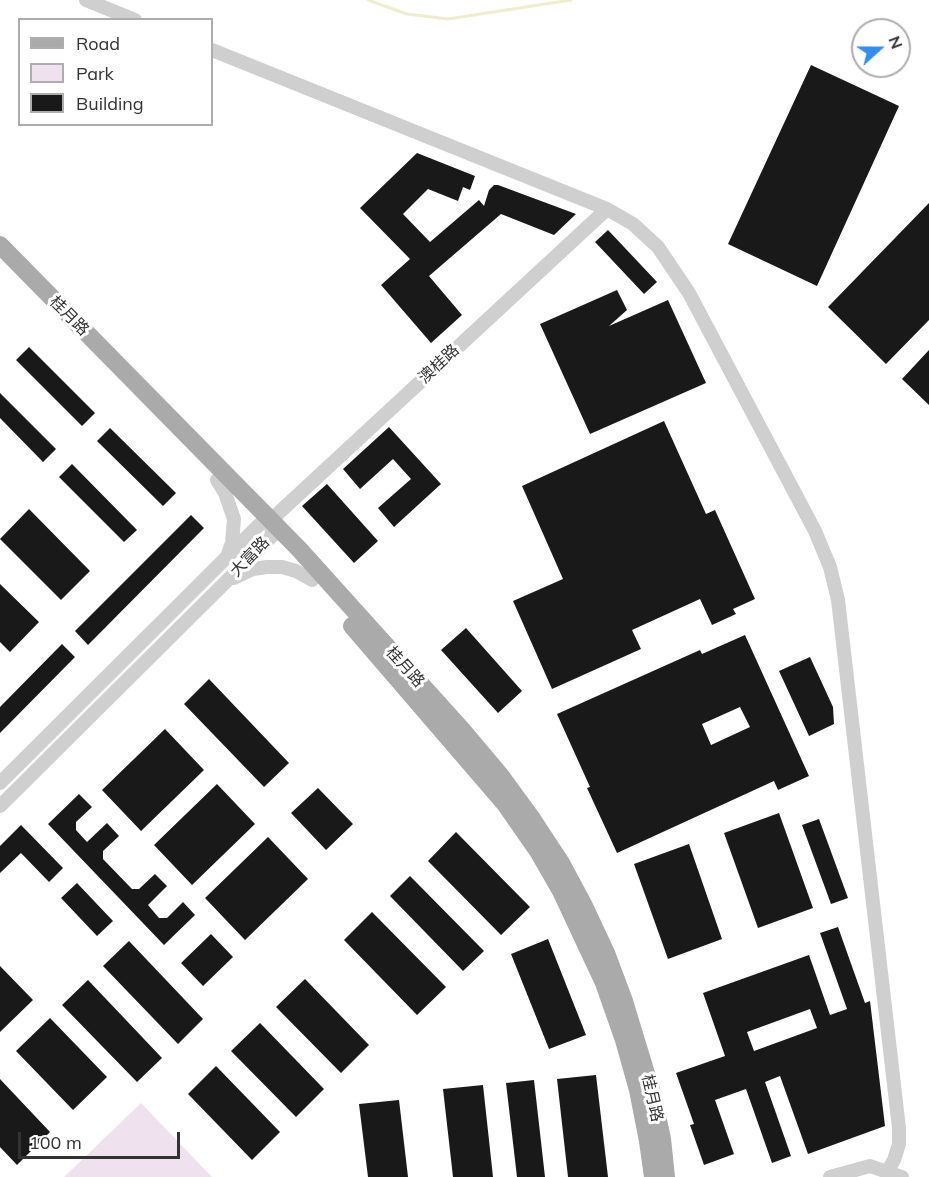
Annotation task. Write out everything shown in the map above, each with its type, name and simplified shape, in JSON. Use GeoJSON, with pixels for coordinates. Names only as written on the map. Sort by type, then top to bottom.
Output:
{"type":"FeatureCollection","features":[{"type":"Feature","properties":{"kind":"main road","name":"桂月路"},"geometry":{"type":"LineString","coordinates":[[0,245],[463,731],[500,775],[530,816],[561,863],[593,925],[624,1001],[652,1094],[662,1139],[666,1177]]}},
{"type":"Feature","properties":{"kind":"main road","name":"桂月路"},"geometry":{"type":"LineString","coordinates":[[0,262],[217,480],[268,526],[506,805],[538,851],[561,891],[604,983],[624,1040],[646,1131],[653,1177]]}},
{"type":"Feature","properties":{"kind":"street"},"geometry":{"type":"LineString","coordinates":[[86,0],[130,18]]}},
{"type":"Feature","properties":{"kind":"street"},"geometry":{"type":"LineString","coordinates":[[213,50],[608,209],[633,224],[658,247],[676,272],[815,531],[830,567],[838,600],[899,1128],[899,1144],[894,1160],[880,1174]]}},
{"type":"Feature","properties":{"kind":"street","name":"澳桂路"},"geometry":{"type":"LineString","coordinates":[[268,526],[608,209]]}},
{"type":"Feature","properties":{"kind":"street"},"geometry":{"type":"LineString","coordinates":[[217,480],[225,493],[234,519],[232,543],[228,556]]}},
{"type":"Feature","properties":{"kind":"street","name":"大富路"},"geometry":{"type":"LineString","coordinates":[[0,783],[228,556],[268,526]]}},
{"type":"Feature","properties":{"kind":"street","name":"大富路"},"geometry":{"type":"LineString","coordinates":[[0,806],[224,583],[268,526]]}},
{"type":"Feature","properties":{"kind":"street"},"geometry":{"type":"LineString","coordinates":[[224,583],[239,575],[267,567],[282,567],[296,571],[312,580]]}},
{"type":"Feature","properties":{"kind":"street"},"geometry":{"type":"LineString","coordinates":[[190,593],[202,605]]}},
{"type":"Feature","properties":{"kind":"street"},"geometry":{"type":"LineString","coordinates":[[830,1177],[870,1167],[880,1174],[902,1177]]}},
{"type":"Feature","properties":{"kind":"green space"},"geometry":{"type":"Polygon","coordinates":[[[141,1103],[212,1177],[64,1177],[141,1103]]]}},
{"type":"Feature","properties":{"kind":"building"},"geometry":{"type":"Polygon","coordinates":[[[811,65],[899,106],[817,286],[728,244],[811,65]]]}},
{"type":"Feature","properties":{"kind":"building"},"geometry":{"type":"Polygon","coordinates":[[[417,153],[475,176],[470,190],[463,187],[458,201],[428,189],[403,214],[430,242],[479,200],[484,206],[489,190],[494,185],[576,214],[554,235],[501,214],[429,276],[462,315],[431,343],[381,285],[410,259],[360,208],[417,153]]]}},
{"type":"Feature","properties":{"kind":"building"},"geometry":{"type":"Polygon","coordinates":[[[929,203],[929,320],[886,364],[828,307],[929,203]]]}},
{"type":"Feature","properties":{"kind":"building"},"geometry":{"type":"Polygon","coordinates":[[[608,230],[657,282],[644,294],[595,242],[608,230]]]}},
{"type":"Feature","properties":{"kind":"building"},"geometry":{"type":"Polygon","coordinates":[[[617,290],[627,310],[609,326],[668,300],[706,383],[590,434],[540,324],[617,290]]]}},
{"type":"Feature","properties":{"kind":"building"},"geometry":{"type":"Polygon","coordinates":[[[29,347],[95,413],[82,426],[16,360],[29,347]]]}},
{"type":"Feature","properties":{"kind":"building"},"geometry":{"type":"Polygon","coordinates":[[[929,350],[929,405],[902,379],[929,350]]]}},
{"type":"Feature","properties":{"kind":"building"},"geometry":{"type":"Polygon","coordinates":[[[0,393],[56,449],[43,462],[0,418],[0,393]]]}},
{"type":"Feature","properties":{"kind":"building"},"geometry":{"type":"Polygon","coordinates":[[[664,421],[706,514],[715,510],[755,599],[733,609],[736,614],[712,625],[700,599],[632,630],[641,649],[552,689],[513,601],[563,579],[522,486],[664,421]]]}},
{"type":"Feature","properties":{"kind":"building"},"geometry":{"type":"Polygon","coordinates":[[[389,427],[441,484],[394,527],[378,508],[411,479],[393,459],[360,489],[343,469],[389,427]]]}},
{"type":"Feature","properties":{"kind":"building"},"geometry":{"type":"Polygon","coordinates":[[[110,428],[176,493],[163,506],[97,441],[110,428]]]}},
{"type":"Feature","properties":{"kind":"building"},"geometry":{"type":"Polygon","coordinates":[[[72,464],[137,530],[124,542],[59,477],[72,464]]]}},
{"type":"Feature","properties":{"kind":"building"},"geometry":{"type":"Polygon","coordinates":[[[327,484],[378,541],[354,563],[302,506],[327,484]]]}},
{"type":"Feature","properties":{"kind":"building"},"geometry":{"type":"Polygon","coordinates":[[[29,509],[90,571],[61,600],[0,539],[29,509]]]}},
{"type":"Feature","properties":{"kind":"building"},"geometry":{"type":"Polygon","coordinates":[[[191,515],[204,528],[88,645],[75,631],[191,515]]]}},
{"type":"Feature","properties":{"kind":"building"},"geometry":{"type":"Polygon","coordinates":[[[0,584],[39,622],[10,652],[0,642],[0,584]]]}},
{"type":"Feature","properties":{"kind":"building"},"geometry":{"type":"Polygon","coordinates":[[[466,628],[522,691],[498,713],[441,650],[466,628]]]}},
{"type":"Feature","properties":{"kind":"building"},"geometry":{"type":"Polygon","coordinates":[[[745,635],[809,776],[778,790],[774,781],[617,853],[557,714],[700,650],[702,654],[745,635]],[[740,707],[702,724],[711,745],[750,727],[740,707]]]}},
{"type":"Feature","properties":{"kind":"building"},"geometry":{"type":"Polygon","coordinates":[[[62,644],[75,657],[0,733],[0,707],[62,644]]]}},
{"type":"Feature","properties":{"kind":"building"},"geometry":{"type":"Polygon","coordinates":[[[810,657],[833,707],[834,724],[809,736],[779,671],[810,657]]]}},
{"type":"Feature","properties":{"kind":"building"},"geometry":{"type":"Polygon","coordinates":[[[209,679],[289,763],[264,787],[184,704],[209,679]]]}},
{"type":"Feature","properties":{"kind":"building"},"geometry":{"type":"Polygon","coordinates":[[[165,729],[204,770],[141,831],[102,790],[165,729]]]}},
{"type":"Feature","properties":{"kind":"building"},"geometry":{"type":"Polygon","coordinates":[[[217,784],[255,824],[192,885],[154,845],[217,784]]]}},
{"type":"Feature","properties":{"kind":"building"},"geometry":{"type":"Polygon","coordinates":[[[318,788],[353,824],[326,850],[291,813],[318,788]]]}},
{"type":"Feature","properties":{"kind":"building"},"geometry":{"type":"Polygon","coordinates":[[[79,794],[92,807],[76,822],[76,830],[87,842],[107,823],[119,836],[103,851],[103,859],[132,889],[139,889],[155,874],[167,886],[148,905],[159,918],[167,918],[183,902],[195,915],[164,945],[48,824],[79,794]]]}},
{"type":"Feature","properties":{"kind":"building"},"geometry":{"type":"Polygon","coordinates":[[[779,813],[813,908],[758,928],[724,833],[779,813]]]}},
{"type":"Feature","properties":{"kind":"building"},"geometry":{"type":"Polygon","coordinates":[[[819,819],[848,898],[831,904],[802,825],[819,819]]]}},
{"type":"Feature","properties":{"kind":"building"},"geometry":{"type":"Polygon","coordinates":[[[21,825],[63,868],[49,882],[21,853],[0,873],[0,846],[21,825]]]}},
{"type":"Feature","properties":{"kind":"building"},"geometry":{"type":"Polygon","coordinates":[[[456,832],[530,907],[501,935],[428,861],[456,832]]]}},
{"type":"Feature","properties":{"kind":"building"},"geometry":{"type":"Polygon","coordinates":[[[268,837],[308,879],[245,940],[205,898],[268,837]]]}},
{"type":"Feature","properties":{"kind":"building"},"geometry":{"type":"Polygon","coordinates":[[[689,844],[722,939],[668,959],[634,864],[689,844]]]}},
{"type":"Feature","properties":{"kind":"building"},"geometry":{"type":"Polygon","coordinates":[[[410,876],[484,951],[463,971],[390,896],[410,876]]]}},
{"type":"Feature","properties":{"kind":"building"},"geometry":{"type":"Polygon","coordinates":[[[77,883],[113,921],[97,936],[61,898],[77,883]]]}},
{"type":"Feature","properties":{"kind":"building"},"geometry":{"type":"Polygon","coordinates":[[[372,912],[446,987],[417,1015],[344,940],[372,912]]]}},
{"type":"Feature","properties":{"kind":"building"},"geometry":{"type":"Polygon","coordinates":[[[838,927],[865,1003],[870,1001],[885,1126],[808,1154],[780,1076],[765,1082],[791,1156],[772,1163],[746,1089],[715,1100],[734,1154],[704,1165],[690,1125],[694,1124],[676,1073],[725,1056],[703,993],[809,955],[830,1015],[847,1009],[820,933],[838,927]],[[810,1009],[747,1032],[754,1051],[817,1028],[810,1009]]]}},
{"type":"Feature","properties":{"kind":"building"},"geometry":{"type":"Polygon","coordinates":[[[211,934],[233,957],[203,986],[181,963],[211,934]]]}},
{"type":"Feature","properties":{"kind":"building"},"geometry":{"type":"Polygon","coordinates":[[[548,939],[586,1035],[549,1049],[511,954],[548,939]]]}},
{"type":"Feature","properties":{"kind":"building"},"geometry":{"type":"Polygon","coordinates":[[[129,941],[203,1019],[178,1044],[103,966],[129,941]]]}},
{"type":"Feature","properties":{"kind":"building"},"geometry":{"type":"Polygon","coordinates":[[[0,966],[33,1000],[0,1032],[0,966]]]}},
{"type":"Feature","properties":{"kind":"building"},"geometry":{"type":"Polygon","coordinates":[[[305,979],[369,1045],[341,1073],[276,1007],[305,979]]]}},
{"type":"Feature","properties":{"kind":"building"},"geometry":{"type":"Polygon","coordinates":[[[88,980],[162,1058],[137,1082],[62,1005],[88,980]]]}},
{"type":"Feature","properties":{"kind":"building"},"geometry":{"type":"Polygon","coordinates":[[[50,1018],[107,1077],[73,1110],[16,1051],[50,1018]]]}},
{"type":"Feature","properties":{"kind":"building"},"geometry":{"type":"Polygon","coordinates":[[[260,1023],[324,1089],[296,1117],[231,1051],[260,1023]]]}},
{"type":"Feature","properties":{"kind":"building"},"geometry":{"type":"Polygon","coordinates":[[[216,1066],[280,1132],[252,1160],[188,1094],[216,1066]]]}},
{"type":"Feature","properties":{"kind":"building"},"geometry":{"type":"Polygon","coordinates":[[[596,1075],[608,1177],[568,1177],[557,1079],[596,1075]]]}},
{"type":"Feature","properties":{"kind":"building"},"geometry":{"type":"Polygon","coordinates":[[[0,1079],[50,1132],[17,1165],[0,1147],[0,1079]]]}},
{"type":"Feature","properties":{"kind":"building"},"geometry":{"type":"Polygon","coordinates":[[[534,1080],[545,1177],[517,1177],[506,1083],[534,1080]]]}},
{"type":"Feature","properties":{"kind":"building"},"geometry":{"type":"Polygon","coordinates":[[[483,1085],[493,1177],[453,1177],[443,1089],[483,1085]]]}},
{"type":"Feature","properties":{"kind":"building"},"geometry":{"type":"Polygon","coordinates":[[[399,1100],[408,1177],[368,1177],[359,1104],[399,1100]]]}},
{"type":"Feature","properties":{"kind":"waterway"},"geometry":{"type":"LineString","coordinates":[[368,0],[407,14],[448,19],[571,0]]}}]}
